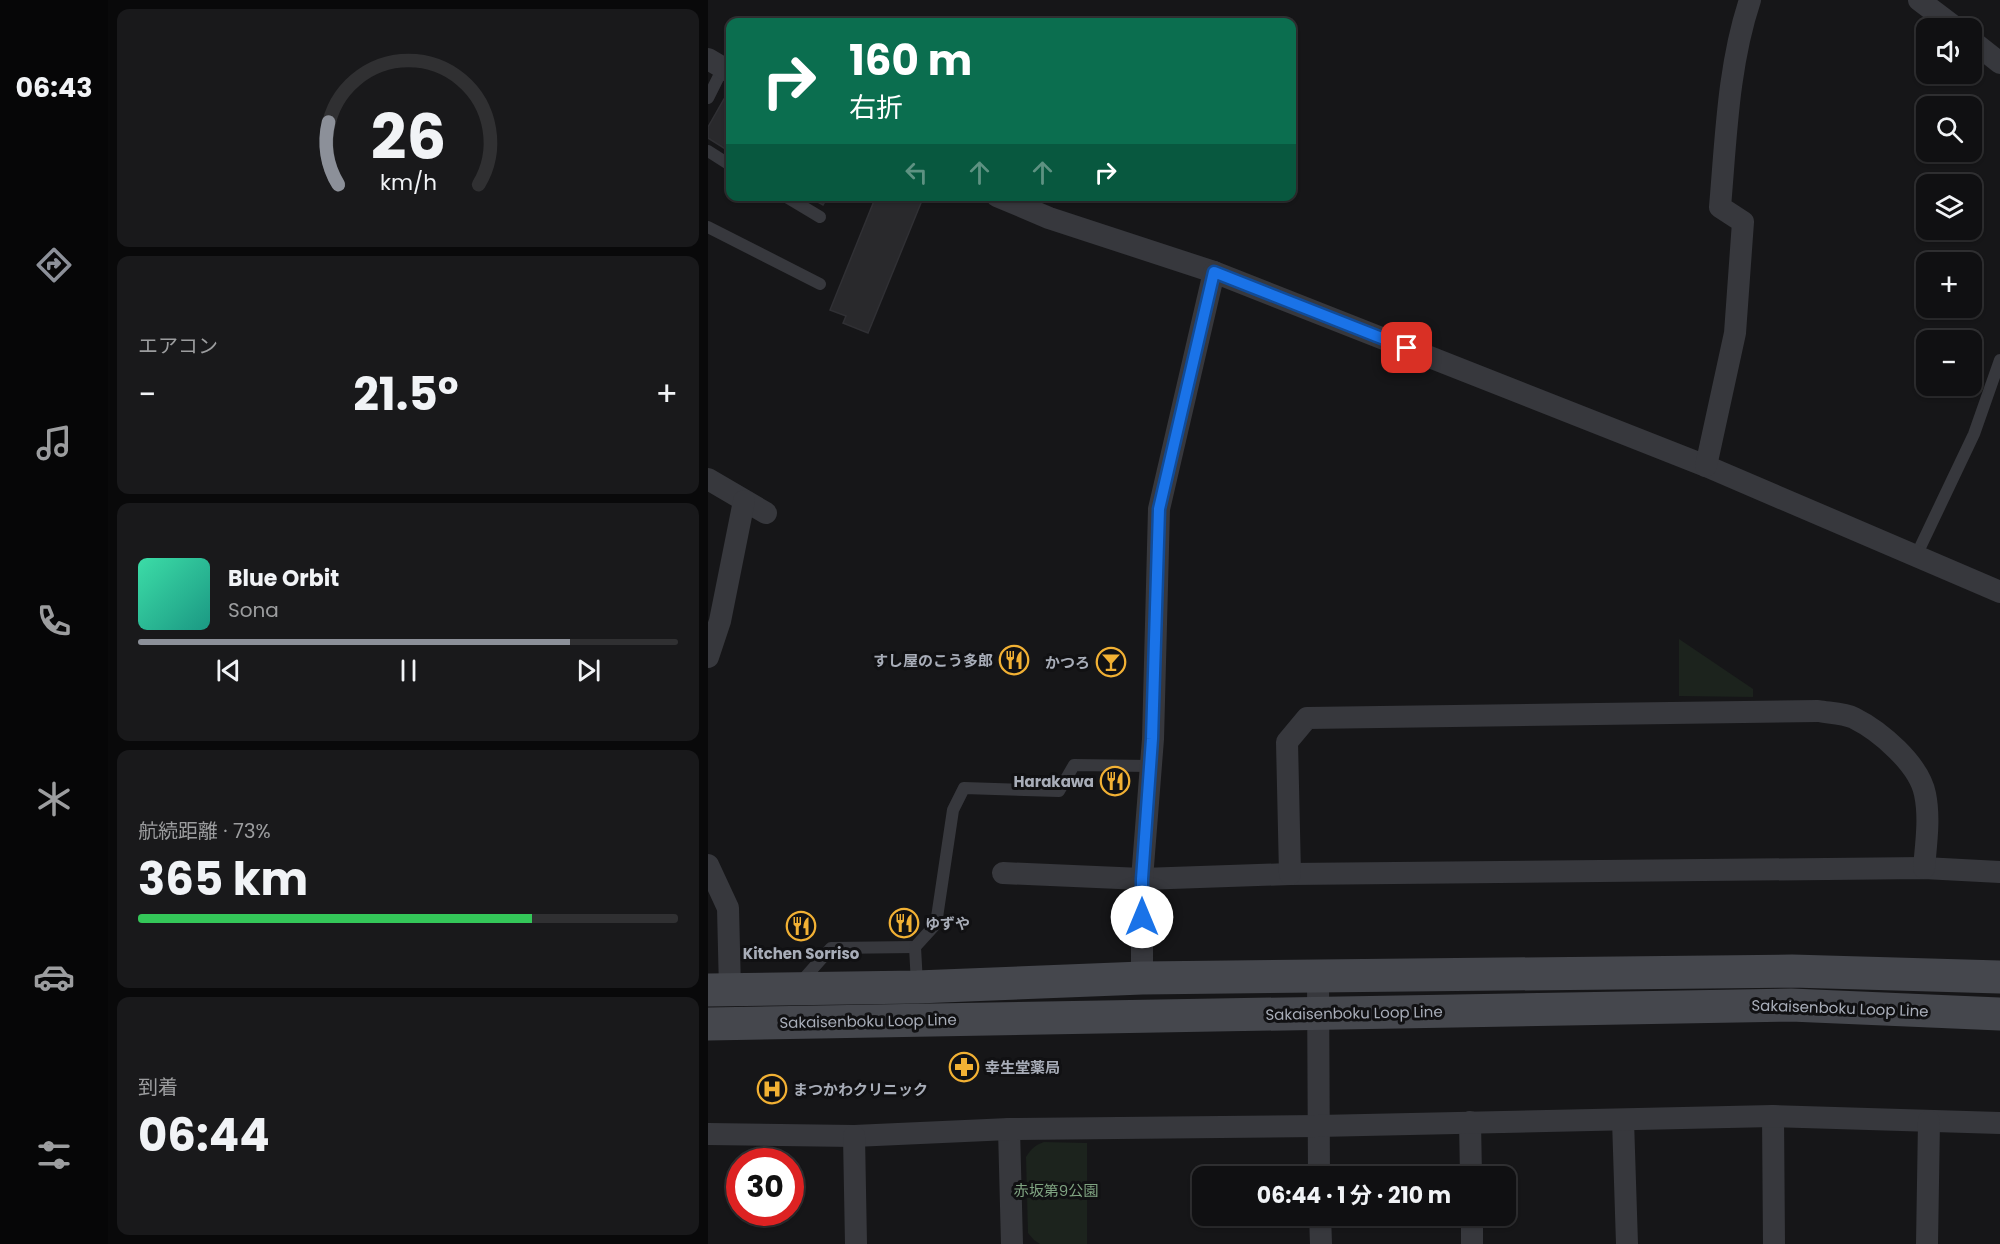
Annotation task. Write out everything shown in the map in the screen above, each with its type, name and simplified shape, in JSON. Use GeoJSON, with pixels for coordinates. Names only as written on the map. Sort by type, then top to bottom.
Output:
{"type":"FeatureCollection","features":[{"type":"Feature","properties":{"kind":"main road"},"geometry":{"type":"LineString","coordinates":[[719,990],[917,987],[1142,978],[1792,971],[2000,977]]}},
{"type":"Feature","properties":{"kind":"main road","name":"Sakaisenboku Loop Line"},"geometry":{"type":"LineString","coordinates":[[708,1024],[1791,1005],[2000,1014]]}},
{"type":"Feature","properties":{"kind":"street"},"geometry":{"type":"LineString","coordinates":[[1706,466],[1735,333],[1743,222],[1720,207],[1728,106],[1744,20],[1750,0]]}},
{"type":"Feature","properties":{"kind":"street"},"geometry":{"type":"LineString","coordinates":[[1919,0],[1943,18]]}},
{"type":"Feature","properties":{"kind":"street"},"geometry":{"type":"LineString","coordinates":[[1982,49],[2000,63]]}},
{"type":"Feature","properties":{"kind":"street"},"geometry":{"type":"LineString","coordinates":[[1009,201],[1049,218],[1214,272],[1706,466],[2000,592]]}},
{"type":"Feature","properties":{"kind":"street"},"geometry":{"type":"LineString","coordinates":[[1142,978],[1142,879],[1153,728],[1159,509],[1214,272]]}},
{"type":"Feature","properties":{"kind":"street"},"geometry":{"type":"LineString","coordinates":[[708,479],[766,513]]}},
{"type":"Feature","properties":{"kind":"street"},"geometry":{"type":"LineString","coordinates":[[708,657],[720,621],[744,501]]}},
{"type":"Feature","properties":{"kind":"street"},"geometry":{"type":"LineString","coordinates":[[1290,874],[1287,742],[1307,718],[1818,711],[1852,717],[1882,736],[1912,765],[1925,792],[1928,826],[1924,868]]}},
{"type":"Feature","properties":{"kind":"street"},"geometry":{"type":"LineString","coordinates":[[708,865],[728,908],[719,990]]}},
{"type":"Feature","properties":{"kind":"street"},"geometry":{"type":"LineString","coordinates":[[1003,873],[1142,879],[1290,874],[1924,868],[2000,872]]}},
{"type":"Feature","properties":{"kind":"street"},"geometry":{"type":"LineString","coordinates":[[1318,977],[1319,1166]]}},
{"type":"Feature","properties":{"kind":"street"},"geometry":{"type":"LineString","coordinates":[[1773,1116],[1774,1244]]}},
{"type":"Feature","properties":{"kind":"street"},"geometry":{"type":"LineString","coordinates":[[708,1134],[854,1136],[1009,1129],[1318,1126],[1773,1116],[2000,1123]]}},
{"type":"Feature","properties":{"kind":"street"},"geometry":{"type":"LineString","coordinates":[[1623,1120],[1627,1244]]}},
{"type":"Feature","properties":{"kind":"street"},"geometry":{"type":"LineString","coordinates":[[1927,1244],[1929,1121]]}},
{"type":"Feature","properties":{"kind":"street"},"geometry":{"type":"LineString","coordinates":[[1470,1122],[1471,1166]]}},
{"type":"Feature","properties":{"kind":"street"},"geometry":{"type":"LineString","coordinates":[[1009,1129],[1012,1244]]}},
{"type":"Feature","properties":{"kind":"street"},"geometry":{"type":"LineString","coordinates":[[854,1136],[856,1244]]}},
{"type":"Feature","properties":{"kind":"street"},"geometry":{"type":"LineString","coordinates":[[1320,1226],[1321,1244]]}},
{"type":"Feature","properties":{"kind":"street"},"geometry":{"type":"LineString","coordinates":[[1472,1226],[1472,1244]]}},
{"type":"Feature","properties":{"kind":"lane"},"geometry":{"type":"LineString","coordinates":[[708,98],[720,66]]}},
{"type":"Feature","properties":{"kind":"lane"},"geometry":{"type":"LineString","coordinates":[[708,152],[726,163]]}},
{"type":"Feature","properties":{"kind":"lane"},"geometry":{"type":"LineString","coordinates":[[793,201],[820,217]]}},
{"type":"Feature","properties":{"kind":"lane"},"geometry":{"type":"LineString","coordinates":[[708,227],[820,284]]}},
{"type":"Feature","properties":{"kind":"lane"},"geometry":{"type":"LineString","coordinates":[[1916,556],[1974,434],[2000,360]]}},
{"type":"Feature","properties":{"kind":"lane"},"geometry":{"type":"LineString","coordinates":[[917,987],[915,947],[936,924],[953,810],[964,788],[1059,791],[1074,765],[1150,766]]}},
{"type":"Feature","properties":{"kind":"lane"},"geometry":{"type":"LineString","coordinates":[[795,989],[831,948],[915,947]]}},
{"type":"Feature","properties":{"kind":"green space"},"geometry":{"type":"Polygon","coordinates":[[[1679,639],[1753,689],[1753,697],[1679,696],[1679,639]]]}},
{"type":"Feature","properties":{"kind":"green space","name":"赤坂第9公園"},"geometry":{"type":"Polygon","coordinates":[[[1044,1142],[1087,1143],[1087,1244],[1040,1244],[1028,1233],[1026,1157],[1038,1144],[1044,1142]]]}},
{"type":"Feature","properties":{"kind":"building"},"geometry":{"type":"Polygon","coordinates":[[[724,99],[726,100],[726,149],[708,138],[708,127],[724,99]]]}},
{"type":"Feature","properties":{"kind":"building"},"geometry":{"type":"Polygon","coordinates":[[[874,201],[922,201],[868,333],[843,323],[846,316],[830,310],[874,201]]]}},
{"type":"Feature","properties":{"kind":"place","name":"すし屋のこう多郎"},"geometry":{"type":"Point","coordinates":[1014,660]}},
{"type":"Feature","properties":{"kind":"place","name":"かつろ"},"geometry":{"type":"Point","coordinates":[1111,662]}},
{"type":"Feature","properties":{"kind":"place","name":"Harakawa"},"geometry":{"type":"Point","coordinates":[1115,781]}},
{"type":"Feature","properties":{"kind":"place","name":"ゆずや"},"geometry":{"type":"Point","coordinates":[904,923]}},
{"type":"Feature","properties":{"kind":"place","name":"Kitchen Sorriso"},"geometry":{"type":"Point","coordinates":[801,926]}},
{"type":"Feature","properties":{"kind":"place","name":"幸生堂薬局"},"geometry":{"type":"Point","coordinates":[964,1067]}},
{"type":"Feature","properties":{"kind":"place","name":"まつかわクリニック"},"geometry":{"type":"Point","coordinates":[772,1089]}},
{"type":"Feature","properties":{"kind":"route"},"geometry":{"type":"LineString","coordinates":[[1142,917],[1142,879],[1152,739],[1159,509],[1214,272],[1407,348]]}}]}
